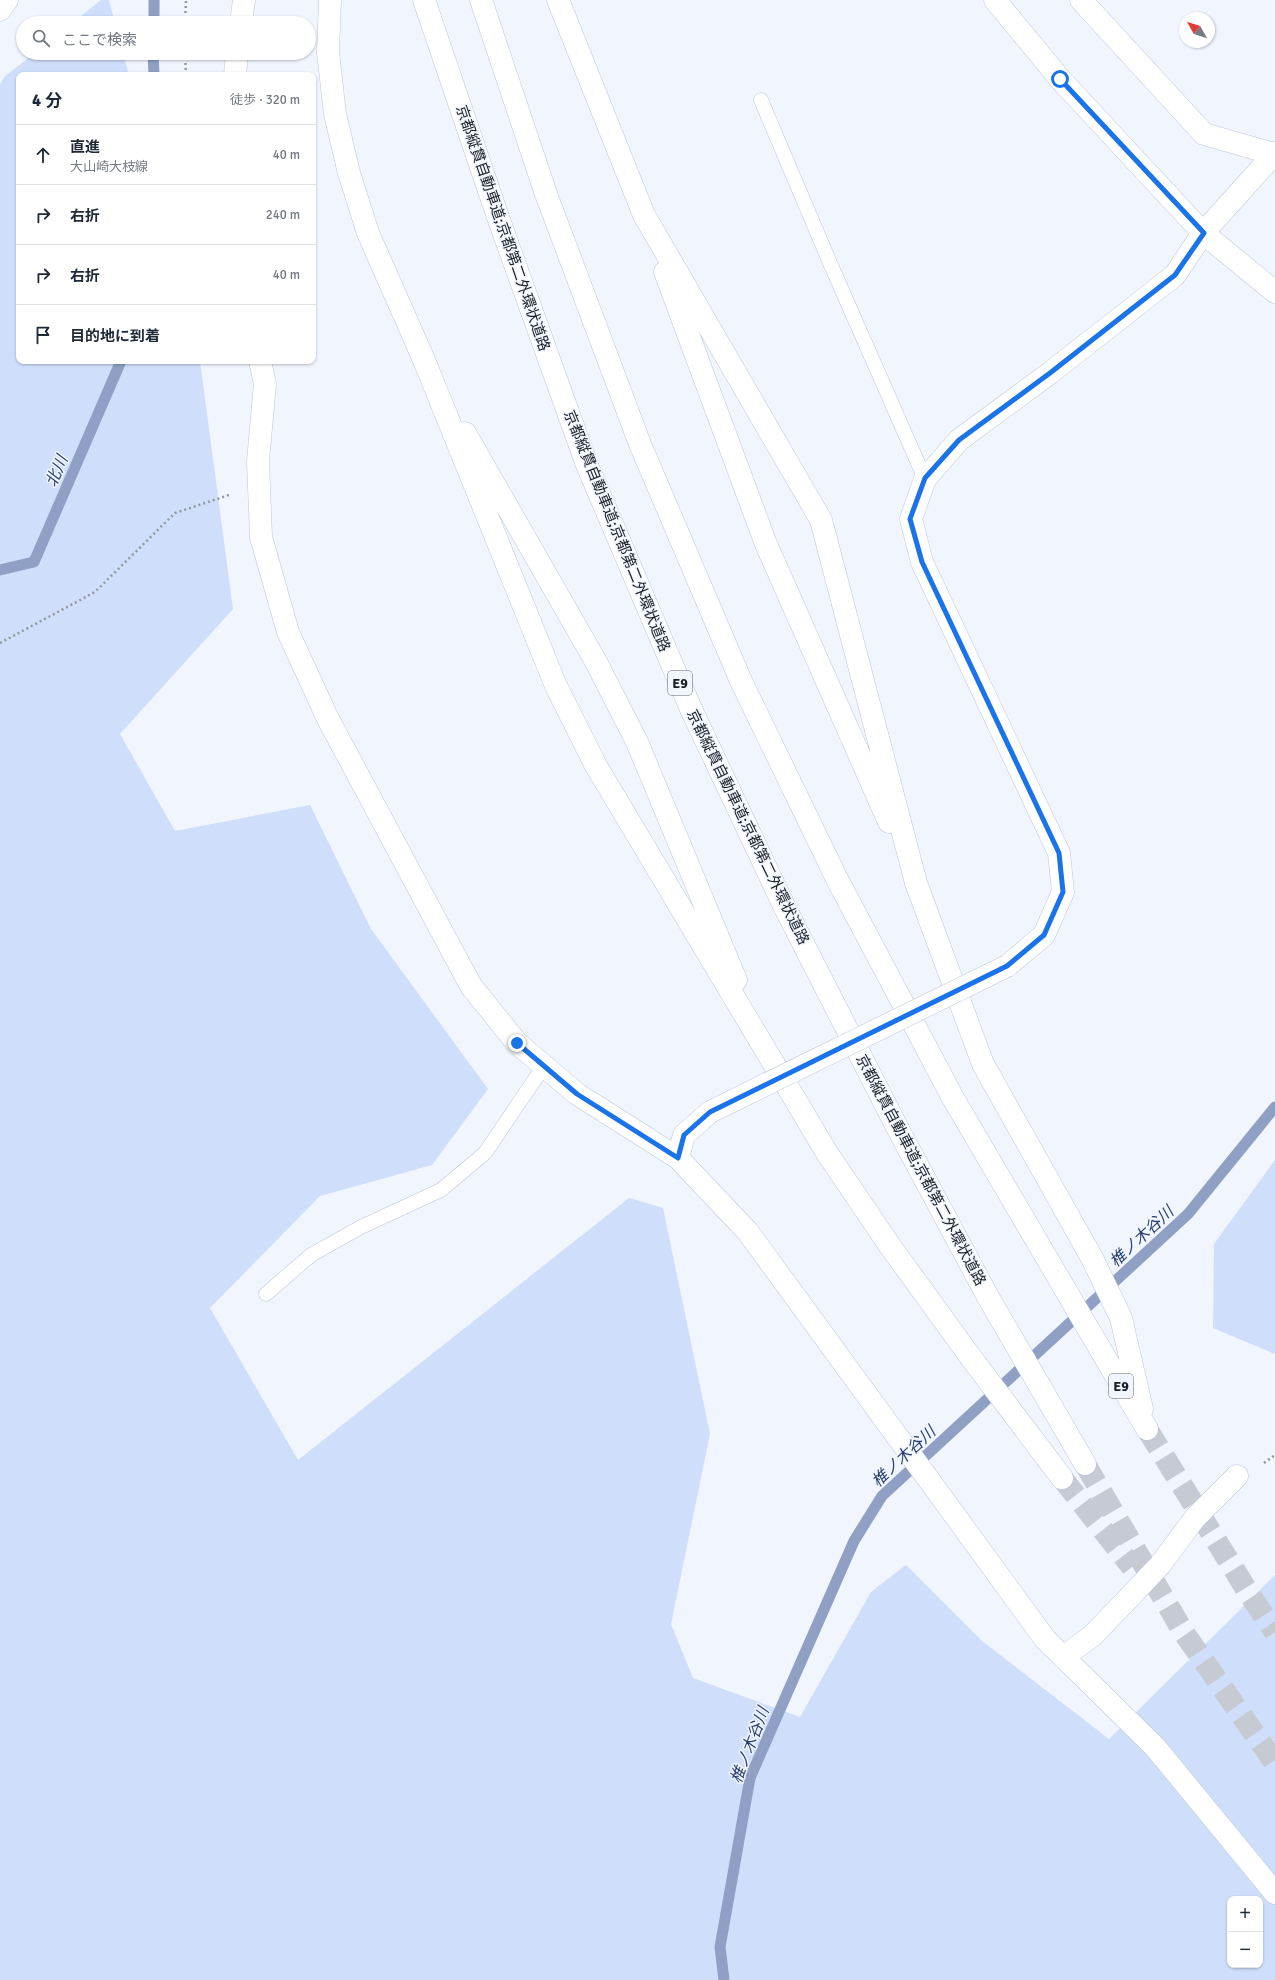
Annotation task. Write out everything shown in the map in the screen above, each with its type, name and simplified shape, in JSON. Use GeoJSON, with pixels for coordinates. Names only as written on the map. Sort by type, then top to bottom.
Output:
{"type":"FeatureCollection","features":[{"type":"Feature","properties":{"kind":"main road"},"geometry":{"type":"LineString","coordinates":[[0,10],[7,0]]}},
{"type":"Feature","properties":{"kind":"main road"},"geometry":{"type":"LineString","coordinates":[[242,16],[244,0]]}},
{"type":"Feature","properties":{"kind":"main road"},"geometry":{"type":"LineString","coordinates":[[330,0],[328,52],[335,114],[349,173],[368,233],[424,360],[556,686],[595,764],[767,1055],[827,1153],[890,1246],[972,1359],[1062,1478]]}},
{"type":"Feature","properties":{"kind":"main road","name":"京都縦貫自動車道;京都第二外環状道路"},"geometry":{"type":"LineString","coordinates":[[424,0],[499,220],[587,465],[691,709],[786,908],[898,1129],[1009,1333],[1085,1464]]}},
{"type":"Feature","properties":{"kind":"main road","name":"E9"},"geometry":{"type":"LineString","coordinates":[[482,0],[546,194],[638,437],[741,681],[838,881],[952,1098],[1147,1429],[1121,1318],[1092,1258],[983,1064],[916,883]]}},
{"type":"Feature","properties":{"kind":"main road"},"geometry":{"type":"LineString","coordinates":[[558,0],[644,215],[766,544],[916,883]]}},
{"type":"Feature","properties":{"kind":"main road"},"geometry":{"type":"LineString","coordinates":[[995,0],[1060,79],[1204,233],[1275,292]]}},
{"type":"Feature","properties":{"kind":"main road"},"geometry":{"type":"LineString","coordinates":[[678,1158],[684,1135],[710,1112],[1007,966],[1044,935],[1063,892],[1059,853],[922,562],[910,519],[925,478],[959,440],[1050,373],[1175,275],[1204,233],[1274,154],[1204,134],[1081,0]]}},
{"type":"Feature","properties":{"kind":"main road"},"geometry":{"type":"LineString","coordinates":[[234,72],[236,60]]}},
{"type":"Feature","properties":{"kind":"main road"},"geometry":{"type":"LineString","coordinates":[[644,215],[821,520],[916,883]]}},
{"type":"Feature","properties":{"kind":"main road"},"geometry":{"type":"LineString","coordinates":[[424,360],[595,660],[634,735],[767,1055]]}},
{"type":"Feature","properties":{"kind":"main road"},"geometry":{"type":"LineString","coordinates":[[261,364],[265,384],[258,461],[261,537],[288,632],[328,719],[470,986],[517,1043],[577,1094],[678,1158],[748,1232],[1045,1639],[1155,1747],[1275,1893]]}},
{"type":"Feature","properties":{"kind":"main road"},"geometry":{"type":"LineString","coordinates":[[1063,1657],[1092,1636],[1123,1604],[1160,1564],[1195,1518],[1237,1476]]}},
{"type":"Feature","properties":{"kind":"lane"},"geometry":{"type":"LineString","coordinates":[[761,100],[833,270],[925,478]]}},
{"type":"Feature","properties":{"kind":"lane"},"geometry":{"type":"LineString","coordinates":[[266,1294],[311,1255],[361,1227],[441,1190],[485,1154],[544,1066]]}},
{"type":"Feature","properties":{"kind":"path"},"geometry":{"type":"LineString","coordinates":[[185,16],[186,0]]}},
{"type":"Feature","properties":{"kind":"path"},"geometry":{"type":"LineString","coordinates":[[185,60],[186,72]]}},
{"type":"Feature","properties":{"kind":"path"},"geometry":{"type":"LineString","coordinates":[[0,643],[95,592],[175,513],[259,484]]}},
{"type":"Feature","properties":{"kind":"shaded area"},"geometry":{"type":"Polygon","coordinates":[[[101,0],[109,0],[113,16],[81,16],[101,0]]]}},
{"type":"Feature","properties":{"kind":"shaded area"},"geometry":{"type":"Polygon","coordinates":[[[26,60],[125,60],[128,72],[16,72],[16,364],[200,364],[233,609],[120,734],[175,831],[310,805],[371,929],[488,1089],[432,1165],[320,1196],[210,1308],[298,1460],[629,1198],[663,1208],[710,1434],[671,1624],[693,1678],[800,1717],[871,1592],[906,1565],[982,1641],[1109,1739],[1275,1575],[1275,1980],[0,1980],[0,84],[5,76],[26,60]]]}},
{"type":"Feature","properties":{"kind":"shaded area"},"geometry":{"type":"Polygon","coordinates":[[[1275,1160],[1275,1354],[1213,1328],[1214,1244],[1275,1160]]]}},
{"type":"Feature","properties":{"kind":"waterway","name":"北川"},"geometry":{"type":"LineString","coordinates":[[154,0],[154,16]]}},
{"type":"Feature","properties":{"kind":"waterway","name":"北川"},"geometry":{"type":"LineString","coordinates":[[153,60],[154,72]]}},
{"type":"Feature","properties":{"kind":"waterway","name":"北川"},"geometry":{"type":"LineString","coordinates":[[0,570],[34,562],[120,364]]}},
{"type":"Feature","properties":{"kind":"waterway","name":"椎ノ木谷川"},"geometry":{"type":"LineString","coordinates":[[724,1980],[720,1947],[750,1778],[854,1541],[882,1496],[1188,1214],[1275,1107]]}},
{"type":"Feature","properties":{"kind":"tunnel"},"geometry":{"type":"LineString","coordinates":[[1147,1429],[1248,1592],[1275,1632]]}},
{"type":"Feature","properties":{"kind":"tunnel"},"geometry":{"type":"LineString","coordinates":[[1085,1464],[1184,1633],[1275,1763]]}},
{"type":"Feature","properties":{"kind":"tunnel"},"geometry":{"type":"LineString","coordinates":[[1062,1478],[1132,1567]]}},
{"type":"Feature","properties":{"kind":"route"},"geometry":{"type":"LineString","coordinates":[[517,1043],[577,1094],[678,1158],[684,1135],[710,1112],[1007,966],[1044,935],[1063,892],[1059,853],[922,562],[910,519],[925,478],[959,440],[1050,373],[1175,275],[1204,233],[1060,79]]}}]}
